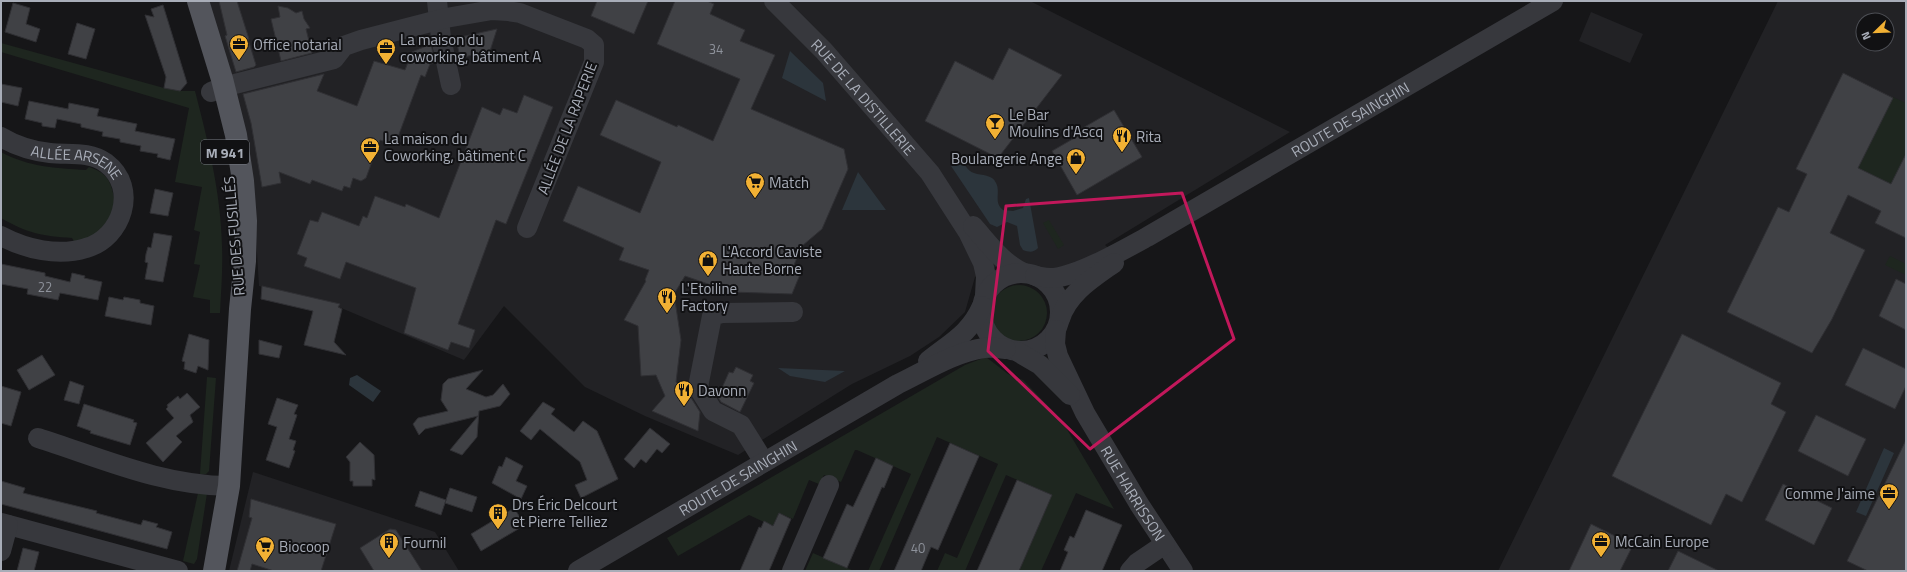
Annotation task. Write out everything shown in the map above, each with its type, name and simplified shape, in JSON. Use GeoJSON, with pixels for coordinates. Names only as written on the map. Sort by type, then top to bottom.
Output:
{"type":"FeatureCollection","features":[{"type":"Feature","properties":{"kind":"main road","name":"RUE DES FUSILLÉS"},"geometry":{"type":"LineString","coordinates":[[183,1],[236,135],[245,200],[245,261],[240,309],[229,486],[214,571]]}},
{"type":"Feature","properties":{"kind":"main road","name":"RUE DES FUSILLÉS"},"geometry":{"type":"LineString","coordinates":[[198,1],[217,90]]}},
{"type":"Feature","properties":{"kind":"street","name":"RUE DE LA DISTILLERIE"},"geometry":{"type":"LineString","coordinates":[[774,1],[805,30],[833,61],[917,157],[947,198],[968,232],[983,263],[986,276],[984,301]]}},
{"type":"Feature","properties":{"kind":"street","name":"ROUTE DE SAINGHIN"},"geometry":{"type":"LineString","coordinates":[[1030,274],[1054,278],[1107,258],[1147,238],[1553,1]]}},
{"type":"Feature","properties":{"kind":"street","name":"ALLÉE DE LA RAPERIE"},"geometry":{"type":"LineString","coordinates":[[437,11],[508,10],[520,13],[587,39],[594,45],[594,62],[527,228]]}},
{"type":"Feature","properties":{"kind":"street"},"geometry":{"type":"LineString","coordinates":[[217,90],[334,59],[344,46],[437,11],[451,85]]}},
{"type":"Feature","properties":{"kind":"street","name":"ALLÉE ARSENE"},"geometry":{"type":"LineString","coordinates":[[1,137],[29,149],[50,153],[81,154],[98,158],[106,163],[118,176],[124,198],[122,213],[116,226],[102,241],[86,248],[65,252],[52,251],[25,246],[1,236]]}},
{"type":"Feature","properties":{"kind":"street","name":"RUE DE LA DISTILLERIE"},"geometry":{"type":"LineString","coordinates":[[947,198],[1002,259],[1010,266],[1030,274]]}},
{"type":"Feature","properties":{"kind":"street","name":"ROUTE DE SAINGHIN"},"geometry":{"type":"LineString","coordinates":[[1058,324],[1062,309],[1073,295],[1147,238]]}},
{"type":"Feature","properties":{"kind":"street"},"geometry":{"type":"LineString","coordinates":[[1012,274],[1030,274],[1050,286],[1056,296],[1060,307],[1058,324],[1049,339],[1040,347],[1029,351],[1012,350],[996,343],[988,334],[982,318],[984,301],[992,286],[1001,278],[1012,274]]}},
{"type":"Feature","properties":{"kind":"street","name":"ROUTE DE SAINGHIN"},"geometry":{"type":"LineString","coordinates":[[898,384],[965,333],[977,318],[984,301]]}},
{"type":"Feature","properties":{"kind":"street"},"geometry":{"type":"LineString","coordinates":[[764,462],[740,425],[713,411],[698,387],[712,316],[722,313],[793,312]]}},
{"type":"Feature","properties":{"kind":"street","name":"RUE HARRISSON"},"geometry":{"type":"LineString","coordinates":[[1058,324],[1055,344],[1058,356],[1085,413],[1128,486],[1184,571]]}},
{"type":"Feature","properties":{"kind":"street","name":"ROUTE DE SAINGHIN"},"geometry":{"type":"LineString","coordinates":[[578,571],[898,384],[973,351],[985,348],[1012,350]]}},
{"type":"Feature","properties":{"kind":"street","name":"RUE HARRISSON"},"geometry":{"type":"LineString","coordinates":[[1012,350],[1040,365],[1056,379],[1085,413]]}},
{"type":"Feature","properties":{"kind":"street"},"geometry":{"type":"LineString","coordinates":[[38,438],[163,478],[189,484],[229,486]]}},
{"type":"Feature","properties":{"kind":"street"},"geometry":{"type":"LineString","coordinates":[[792,571],[829,485]]}},
{"type":"Feature","properties":{"kind":"street"},"geometry":{"type":"LineString","coordinates":[[1,551],[5,524],[178,571]]}},
{"type":"Feature","properties":{"kind":"street"},"geometry":{"type":"LineString","coordinates":[[1130,571],[1137,563],[1165,544]]}},
{"type":"Feature","properties":{"kind":"highlighted area"},"geometry":{"type":"Polygon","coordinates":[[[1182,193],[1234,339],[1090,449],[988,351],[1006,206],[1182,193]]]}},
{"type":"Feature","properties":{"kind":"shaded area"},"geometry":{"type":"Polygon","coordinates":[[[204,1],[1030,1],[1290,132],[1105,245],[1109,249],[1052,273],[998,266],[975,277],[965,312],[939,337],[910,356],[852,384],[738,455],[645,416],[585,387],[504,306],[464,360],[327,302],[259,286],[253,188],[204,1]]]}},
{"type":"Feature","properties":{"kind":"shaded area"},"geometry":{"type":"Polygon","coordinates":[[[1778,1],[1906,2],[1906,571],[1498,571],[1778,1]]]}},
{"type":"Feature","properties":{"kind":"shaded area"},"geometry":{"type":"Polygon","coordinates":[[[1591,12],[1643,34],[1630,63],[1579,41],[1591,12]]]}},
{"type":"Feature","properties":{"kind":"shaded area"},"geometry":{"type":"Polygon","coordinates":[[[1,43],[164,88],[180,91],[195,91],[209,148],[219,207],[222,255],[220,313],[210,313],[210,300],[193,297],[200,265],[194,264],[200,232],[194,230],[202,187],[175,182],[189,108],[1,52],[1,43]]]}},
{"type":"Feature","properties":{"kind":"shaded area"},"geometry":{"type":"Polygon","coordinates":[[[790,51],[823,83],[826,101],[782,78],[790,51]]]}},
{"type":"Feature","properties":{"kind":"shaded area"},"geometry":{"type":"Polygon","coordinates":[[[1893,97],[1906,103],[1906,154],[1891,184],[1858,168],[1893,97]]]}},
{"type":"Feature","properties":{"kind":"shaded area"},"geometry":{"type":"Polygon","coordinates":[[[1,152],[21,161],[42,166],[86,170],[89,167],[97,170],[107,178],[110,183],[116,208],[97,235],[75,243],[72,238],[35,233],[10,223],[1,218],[1,152]]]}},
{"type":"Feature","properties":{"kind":"shaded area"},"geometry":{"type":"Polygon","coordinates":[[[958,158],[972,172],[994,180],[998,190],[998,204],[1003,210],[1013,211],[1023,208],[1026,199],[1029,198],[1038,248],[1036,250],[1031,252],[1023,250],[1020,245],[1017,226],[1007,222],[997,227],[990,224],[951,166],[953,160],[958,158]]]}},
{"type":"Feature","properties":{"kind":"shaded area"},"geometry":{"type":"Polygon","coordinates":[[[858,172],[886,210],[842,210],[858,172]]]}},
{"type":"Feature","properties":{"kind":"shaded area"},"geometry":{"type":"Polygon","coordinates":[[[1049,220],[1064,245],[1058,249],[1043,223],[1049,220]]]}},
{"type":"Feature","properties":{"kind":"shaded area"},"geometry":{"type":"Polygon","coordinates":[[[1890,256],[1906,264],[1906,275],[1885,265],[1890,256]]]}},
{"type":"Feature","properties":{"kind":"shaded area"},"geometry":{"type":"Polygon","coordinates":[[[1019,285],[1030,287],[1039,293],[1045,302],[1047,313],[1045,324],[1039,333],[1030,339],[1019,341],[1008,339],[999,333],[993,324],[991,313],[993,302],[999,293],[1008,287],[1019,285]]]}},
{"type":"Feature","properties":{"kind":"shaded area"},"geometry":{"type":"Polygon","coordinates":[[[986,357],[1008,374],[1023,380],[1055,413],[1065,426],[1114,509],[1076,493],[1041,571],[1019,571],[1052,495],[1006,475],[965,571],[937,571],[945,553],[957,558],[998,464],[937,437],[879,571],[868,571],[911,474],[857,450],[855,450],[841,482],[824,475],[819,484],[809,480],[793,519],[779,513],[773,526],[749,515],[678,556],[667,538],[965,365],[986,357]]]}},
{"type":"Feature","properties":{"kind":"shaded area"},"geometry":{"type":"Polygon","coordinates":[[[778,368],[845,371],[825,382],[790,376],[778,368]]]}},
{"type":"Feature","properties":{"kind":"shaded area"},"geometry":{"type":"Polygon","coordinates":[[[357,375],[381,391],[373,402],[349,385],[350,378],[357,375]]]}},
{"type":"Feature","properties":{"kind":"shaded area"},"geometry":{"type":"Polygon","coordinates":[[[207,377],[216,378],[209,471],[206,474],[200,474],[207,377]]]}},
{"type":"Feature","properties":{"kind":"shaded area"},"geometry":{"type":"Polygon","coordinates":[[[1884,448],[1894,453],[1866,516],[1856,512],[1884,448]]]}},
{"type":"Feature","properties":{"kind":"shaded area"},"geometry":{"type":"Polygon","coordinates":[[[253,472],[435,532],[459,571],[229,571],[253,472]]]}},
{"type":"Feature","properties":{"kind":"shaded area"},"geometry":{"type":"Polygon","coordinates":[[[198,493],[207,493],[197,559],[194,564],[183,561],[198,493]]]}},
{"type":"Feature","properties":{"kind":"shaded area"},"geometry":{"type":"Polygon","coordinates":[[[813,553],[854,571],[805,571],[813,553]]]}},
{"type":"Feature","properties":{"kind":"building"},"geometry":{"type":"Polygon","coordinates":[[[219,1],[237,1],[256,65],[254,67],[236,72],[225,36],[227,35],[219,1]]]}},
{"type":"Feature","properties":{"kind":"building"},"geometry":{"type":"Polygon","coordinates":[[[597,1],[648,1],[634,34],[591,16],[597,1]]]}},
{"type":"Feature","properties":{"kind":"building"},"geometry":{"type":"Polygon","coordinates":[[[675,1],[707,1],[714,4],[710,14],[745,30],[740,41],[775,55],[751,109],[844,149],[848,169],[822,229],[802,246],[794,265],[801,272],[792,294],[731,292],[685,276],[674,294],[681,340],[676,382],[688,393],[700,412],[698,431],[652,411],[665,396],[656,375],[641,376],[638,326],[624,320],[646,281],[645,280],[649,270],[619,260],[624,248],[563,221],[578,186],[640,213],[661,162],[600,135],[616,100],[713,141],[740,79],[657,44],[675,1]]]}},
{"type":"Feature","properties":{"kind":"building"},"geometry":{"type":"Polygon","coordinates":[[[13,3],[30,8],[26,24],[40,29],[36,42],[5,32],[13,3]]]}},
{"type":"Feature","properties":{"kind":"building"},"geometry":{"type":"Polygon","coordinates":[[[163,5],[187,83],[180,91],[164,88],[166,77],[145,15],[154,17],[151,9],[163,5]]]}},
{"type":"Feature","properties":{"kind":"building"},"geometry":{"type":"Polygon","coordinates":[[[278,6],[288,8],[296,13],[302,11],[304,19],[310,28],[306,29],[312,53],[281,61],[271,19],[280,17],[278,6]]]}},
{"type":"Feature","properties":{"kind":"building"},"geometry":{"type":"Polygon","coordinates":[[[77,23],[95,29],[86,59],[68,54],[77,23]]]}},
{"type":"Feature","properties":{"kind":"building"},"geometry":{"type":"Polygon","coordinates":[[[497,29],[490,51],[460,58],[456,38],[497,29]]]}},
{"type":"Feature","properties":{"kind":"building"},"geometry":{"type":"Polygon","coordinates":[[[431,44],[435,63],[430,64],[425,77],[421,75],[395,145],[380,140],[366,178],[361,181],[353,178],[350,188],[344,186],[342,191],[312,180],[310,184],[279,172],[281,183],[262,187],[251,123],[243,94],[324,74],[317,91],[357,106],[374,61],[405,70],[412,52],[431,44]]]}},
{"type":"Feature","properties":{"kind":"building"},"geometry":{"type":"Polygon","coordinates":[[[1009,48],[1062,75],[998,158],[925,121],[955,61],[993,80],[1009,48]]]}},
{"type":"Feature","properties":{"kind":"building"},"geometry":{"type":"Polygon","coordinates":[[[1843,73],[1893,98],[1858,168],[1891,184],[1906,154],[1906,238],[1875,223],[1881,211],[1848,195],[1830,233],[1865,250],[1832,319],[1812,353],[1727,312],[1778,207],[1789,212],[1807,174],[1796,169],[1843,73]]]}},
{"type":"Feature","properties":{"kind":"building"},"geometry":{"type":"Polygon","coordinates":[[[1,84],[22,88],[18,106],[1,102],[1,84]]]}},
{"type":"Feature","properties":{"kind":"building"},"geometry":{"type":"Polygon","coordinates":[[[524,95],[553,107],[506,224],[496,220],[458,324],[475,330],[469,348],[451,342],[448,350],[404,333],[416,288],[346,262],[340,279],[304,266],[307,258],[297,254],[310,220],[318,222],[322,212],[359,226],[363,216],[367,218],[375,196],[405,207],[406,204],[439,218],[482,107],[500,115],[503,108],[517,113],[524,95]]]}},
{"type":"Feature","properties":{"kind":"building"},"geometry":{"type":"Polygon","coordinates":[[[29,101],[68,109],[69,103],[99,109],[97,116],[137,124],[135,131],[175,139],[170,160],[157,157],[158,154],[140,151],[141,146],[120,142],[120,139],[102,136],[103,132],[81,127],[81,124],[57,119],[55,128],[42,126],[42,123],[25,119],[29,101]]]}},
{"type":"Feature","properties":{"kind":"building"},"geometry":{"type":"Polygon","coordinates":[[[1114,110],[1142,157],[1077,195],[1052,151],[1083,133],[1081,129],[1114,110]]]}},
{"type":"Feature","properties":{"kind":"building"},"geometry":{"type":"Polygon","coordinates":[[[155,189],[173,193],[168,216],[150,213],[155,189]]]}},
{"type":"Feature","properties":{"kind":"building"},"geometry":{"type":"Polygon","coordinates":[[[154,233],[172,236],[163,282],[145,279],[148,263],[145,262],[146,254],[148,247],[151,248],[154,233]]]}},
{"type":"Feature","properties":{"kind":"building"},"geometry":{"type":"Polygon","coordinates":[[[1,264],[45,273],[45,276],[70,282],[72,273],[85,276],[84,278],[102,282],[98,300],[60,293],[58,300],[27,294],[28,289],[1,284],[1,264]]]}},
{"type":"Feature","properties":{"kind":"building"},"geometry":{"type":"Polygon","coordinates":[[[1896,279],[1906,284],[1906,330],[1879,316],[1896,279]]]}},
{"type":"Feature","properties":{"kind":"building"},"geometry":{"type":"Polygon","coordinates":[[[262,286],[340,304],[338,307],[342,309],[334,342],[346,355],[304,345],[313,311],[261,299],[262,286]]]}},
{"type":"Feature","properties":{"kind":"building"},"geometry":{"type":"Polygon","coordinates":[[[109,297],[123,300],[124,297],[140,300],[140,303],[154,306],[151,325],[105,316],[109,297]]]}},
{"type":"Feature","properties":{"kind":"building"},"geometry":{"type":"Polygon","coordinates":[[[189,334],[209,340],[208,370],[198,366],[196,373],[184,369],[185,362],[182,361],[189,334]]]}},
{"type":"Feature","properties":{"kind":"building"},"geometry":{"type":"Polygon","coordinates":[[[1682,334],[1781,383],[1771,404],[1786,412],[1742,502],[1726,494],[1711,525],[1612,476],[1682,334]]]}},
{"type":"Feature","properties":{"kind":"building"},"geometry":{"type":"Polygon","coordinates":[[[259,340],[282,346],[279,358],[259,354],[259,340]]]}},
{"type":"Feature","properties":{"kind":"building"},"geometry":{"type":"Polygon","coordinates":[[[1863,348],[1906,369],[1906,386],[1895,409],[1845,385],[1863,348]]]}},
{"type":"Feature","properties":{"kind":"building"},"geometry":{"type":"Polygon","coordinates":[[[42,355],[55,375],[29,390],[17,370],[42,355]]]}},
{"type":"Feature","properties":{"kind":"building"},"geometry":{"type":"Polygon","coordinates":[[[736,367],[753,375],[750,381],[754,383],[740,412],[721,402],[718,397],[729,372],[733,373],[736,367]]]}},
{"type":"Feature","properties":{"kind":"building"},"geometry":{"type":"Polygon","coordinates":[[[483,370],[466,389],[486,397],[493,395],[503,384],[510,394],[500,406],[479,411],[477,437],[462,455],[450,450],[478,416],[425,429],[419,435],[413,424],[418,418],[448,411],[441,400],[443,384],[448,379],[483,370]]]}},
{"type":"Feature","properties":{"kind":"building"},"geometry":{"type":"Polygon","coordinates":[[[70,381],[84,386],[79,404],[64,400],[70,381]]]}},
{"type":"Feature","properties":{"kind":"building"},"geometry":{"type":"Polygon","coordinates":[[[1,386],[21,392],[11,426],[1,423],[1,386]]]}},
{"type":"Feature","properties":{"kind":"building"},"geometry":{"type":"Polygon","coordinates":[[[187,393],[200,407],[190,415],[193,422],[176,436],[182,442],[163,462],[146,443],[174,418],[166,409],[168,407],[167,405],[178,396],[180,399],[187,393]]]}},
{"type":"Feature","properties":{"kind":"building"},"geometry":{"type":"Polygon","coordinates":[[[277,398],[298,405],[294,414],[297,415],[289,439],[296,441],[293,450],[295,451],[289,468],[266,460],[277,427],[268,424],[277,398]]]}},
{"type":"Feature","properties":{"kind":"building"},"geometry":{"type":"Polygon","coordinates":[[[543,402],[555,409],[551,414],[574,432],[583,421],[597,431],[618,479],[581,498],[575,485],[587,480],[580,462],[540,429],[531,440],[520,431],[543,402]]]}},
{"type":"Feature","properties":{"kind":"building"},"geometry":{"type":"Polygon","coordinates":[[[84,404],[134,420],[133,422],[137,423],[130,445],[90,433],[91,431],[77,426],[84,404]]]}},
{"type":"Feature","properties":{"kind":"building"},"geometry":{"type":"Polygon","coordinates":[[[1816,415],[1866,439],[1848,476],[1798,451],[1816,415]]]}},
{"type":"Feature","properties":{"kind":"building"},"geometry":{"type":"Polygon","coordinates":[[[650,428],[670,444],[662,453],[657,449],[646,463],[641,459],[634,468],[624,459],[650,428]]]}},
{"type":"Feature","properties":{"kind":"building","name":"Comme J'aime"},"geometry":{"type":"Polygon","coordinates":[[[1906,440],[1906,571],[1868,571],[1847,561],[1906,440]]]}},
{"type":"Feature","properties":{"kind":"building"},"geometry":{"type":"Polygon","coordinates":[[[360,442],[374,455],[375,480],[372,479],[372,486],[353,486],[353,481],[350,481],[350,462],[346,457],[360,442]]]}},
{"type":"Feature","properties":{"kind":"building"},"geometry":{"type":"Polygon","coordinates":[[[950,443],[979,456],[938,550],[931,547],[921,571],[894,571],[950,443]]]}},
{"type":"Feature","properties":{"kind":"building"},"geometry":{"type":"Polygon","coordinates":[[[506,457],[523,466],[516,481],[527,486],[521,499],[492,483],[499,466],[502,467],[506,457]]]}},
{"type":"Feature","properties":{"kind":"building"},"geometry":{"type":"Polygon","coordinates":[[[876,458],[893,466],[884,488],[882,487],[847,568],[823,558],[847,504],[853,507],[876,458]]]}},
{"type":"Feature","properties":{"kind":"building"},"geometry":{"type":"Polygon","coordinates":[[[1017,480],[1052,495],[1019,571],[977,571],[1017,480]]]}},
{"type":"Feature","properties":{"kind":"building"},"geometry":{"type":"Polygon","coordinates":[[[1,481],[25,488],[23,493],[97,511],[96,513],[141,525],[143,520],[158,524],[156,527],[172,532],[167,549],[1,504],[1,481]]]}},
{"type":"Feature","properties":{"kind":"building"},"geometry":{"type":"Polygon","coordinates":[[[1783,484],[1832,508],[1814,545],[1765,520],[1783,484]]]}},
{"type":"Feature","properties":{"kind":"building"},"geometry":{"type":"Polygon","coordinates":[[[450,488],[477,497],[472,512],[445,503],[450,488]]]}},
{"type":"Feature","properties":{"kind":"building"},"geometry":{"type":"Polygon","coordinates":[[[420,491],[446,500],[441,515],[415,506],[420,491]]]}},
{"type":"Feature","properties":{"kind":"building"},"geometry":{"type":"Polygon","coordinates":[[[251,499],[336,524],[321,571],[274,571],[252,564],[250,571],[237,571],[252,518],[249,517],[251,499]]]}},
{"type":"Feature","properties":{"kind":"building","name":"Drs Éric Delcourt et Pierre Telliez"},"geometry":{"type":"Polygon","coordinates":[[[514,508],[525,525],[481,551],[471,534],[514,508]]]}},
{"type":"Feature","properties":{"kind":"building"},"geometry":{"type":"Polygon","coordinates":[[[1086,510],[1122,525],[1102,571],[1060,571],[1068,552],[1064,550],[1070,536],[1074,538],[1086,510]]]}},
{"type":"Feature","properties":{"kind":"building"},"geometry":{"type":"Polygon","coordinates":[[[779,513],[791,519],[769,571],[740,571],[759,527],[761,528],[764,521],[773,526],[779,513]]]}},
{"type":"Feature","properties":{"kind":"building","name":"McCain Europe"},"geometry":{"type":"Polygon","coordinates":[[[1591,524],[1633,545],[1620,571],[1569,571],[1591,524]]]}},
{"type":"Feature","properties":{"kind":"building","name":"Fournil"},"geometry":{"type":"Polygon","coordinates":[[[390,529],[396,530],[422,571],[374,571],[360,548],[390,529]]]}},
{"type":"Feature","properties":{"kind":"building"},"geometry":{"type":"Polygon","coordinates":[[[23,548],[39,552],[34,571],[17,571],[23,548]]]}},
{"type":"Feature","properties":{"kind":"building"},"geometry":{"type":"Polygon","coordinates":[[[1678,551],[1719,571],[1668,571],[1678,551]]]}},
{"type":"Feature","properties":{"kind":"place","name":"Office notarial"},"geometry":{"type":"Point","coordinates":[239,61]}},
{"type":"Feature","properties":{"kind":"place","name":"La maison du coworking, bâtiment A"},"geometry":{"type":"Point","coordinates":[386,65]}},
{"type":"Feature","properties":{"kind":"place","name":"Le Bar Moulins d'Ascq"},"geometry":{"type":"Point","coordinates":[995,140]}},
{"type":"Feature","properties":{"kind":"place","name":"Rita"},"geometry":{"type":"Point","coordinates":[1122,153]}},
{"type":"Feature","properties":{"kind":"place","name":"La maison du Coworking, bâtiment C"},"geometry":{"type":"Point","coordinates":[370,164]}},
{"type":"Feature","properties":{"kind":"place","name":"Boulangerie Ange"},"geometry":{"type":"Point","coordinates":[1076,175]}},
{"type":"Feature","properties":{"kind":"place","name":"Match"},"geometry":{"type":"Point","coordinates":[755,199]}},
{"type":"Feature","properties":{"kind":"place","name":"L'Accord Caviste Haute Borne"},"geometry":{"type":"Point","coordinates":[708,277]}},
{"type":"Feature","properties":{"kind":"place","name":"L'Etoiline Factory"},"geometry":{"type":"Point","coordinates":[667,314]}},
{"type":"Feature","properties":{"kind":"place","name":"Davonn"},"geometry":{"type":"Point","coordinates":[684,407]}},
{"type":"Feature","properties":{"kind":"place","name":"Comme J'aime"},"geometry":{"type":"Point","coordinates":[1889,510]}},
{"type":"Feature","properties":{"kind":"place","name":"Drs Éric Delcourt et Pierre Telliez"},"geometry":{"type":"Point","coordinates":[498,530]}},
{"type":"Feature","properties":{"kind":"place","name":"McCain Europe"},"geometry":{"type":"Point","coordinates":[1601,558]}},
{"type":"Feature","properties":{"kind":"place","name":"Fournil"},"geometry":{"type":"Point","coordinates":[389,559]}},
{"type":"Feature","properties":{"kind":"place","name":"Biocoop"},"geometry":{"type":"Point","coordinates":[265,563]}}]}
